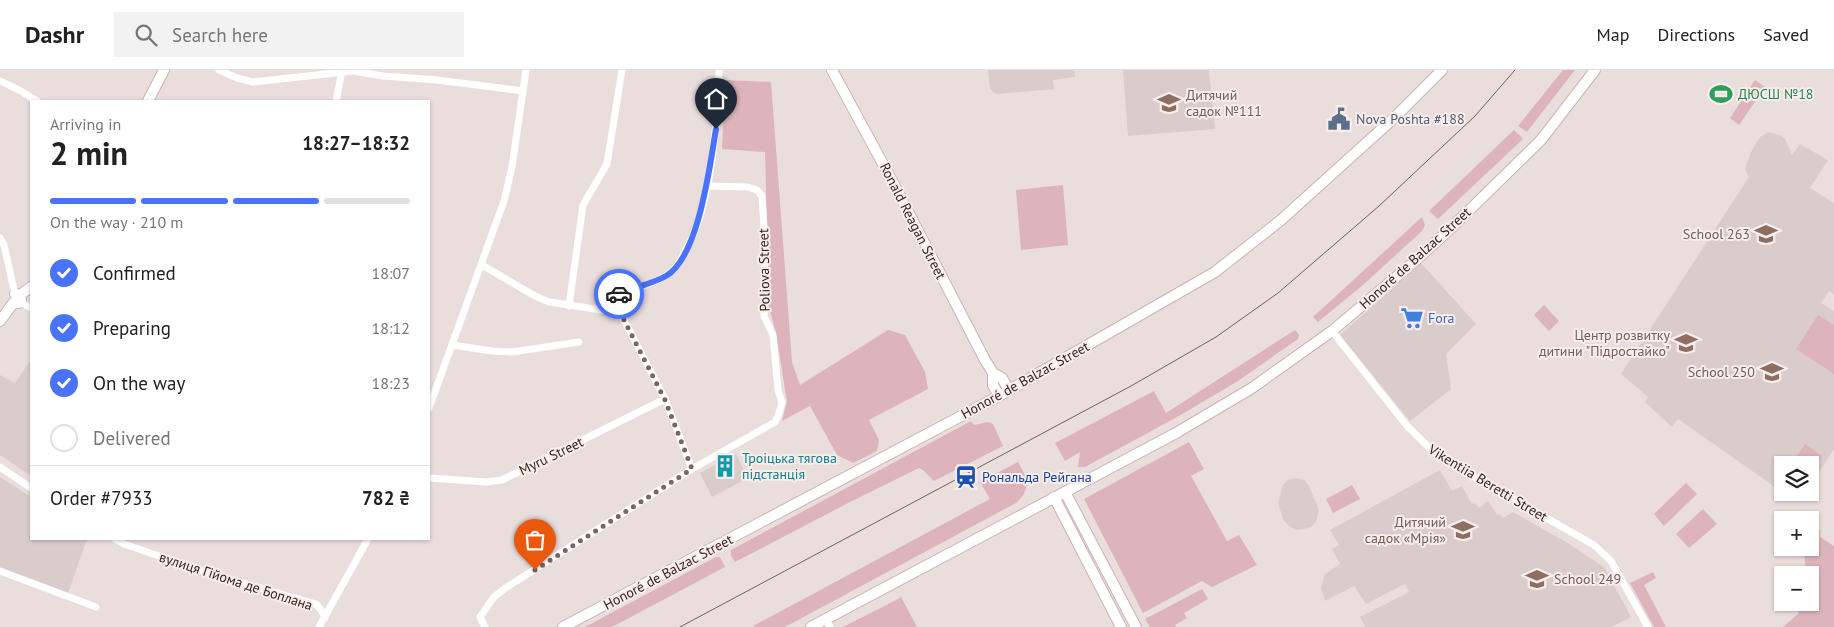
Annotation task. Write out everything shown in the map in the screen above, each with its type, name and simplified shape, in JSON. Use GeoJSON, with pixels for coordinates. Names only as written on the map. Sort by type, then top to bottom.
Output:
{"type":"FeatureCollection","features":[{"type":"Feature","properties":{"kind":"street"},"geometry":{"type":"LineString","coordinates":[[149,100],[164,70]]}},
{"type":"Feature","properties":{"kind":"street"},"geometry":{"type":"LineString","coordinates":[[220,70],[237,78],[253,82],[352,71],[523,91]]}},
{"type":"Feature","properties":{"kind":"street"},"geometry":{"type":"LineString","coordinates":[[430,405],[504,201],[512,167],[526,70]]}},
{"type":"Feature","properties":{"kind":"street"},"geometry":{"type":"LineString","coordinates":[[569,306],[583,206],[607,164],[622,70]]}},
{"type":"Feature","properties":{"kind":"street"},"geometry":{"type":"LineString","coordinates":[[614,312],[616,296],[666,276],[674,270],[689,244],[695,230],[707,186],[716,129],[719,70]]}},
{"type":"Feature","properties":{"kind":"street","name":"Ronald Reagan Street"},"geometry":{"type":"LineString","coordinates":[[832,70],[993,373],[1003,380],[1009,390]]}},
{"type":"Feature","properties":{"kind":"street","name":"Honoré de Balzac Street"},"geometry":{"type":"LineString","coordinates":[[563,627],[999,396],[1215,272],[1227,264],[1322,183],[1394,118],[1442,70]]}},
{"type":"Feature","properties":{"kind":"street","name":"Honoré de Balzac Street"},"geometry":{"type":"LineString","coordinates":[[811,627],[828,623],[1054,497],[1176,433],[1252,388],[1332,331],[1415,261],[1527,156],[1595,70]]}},
{"type":"Feature","properties":{"kind":"street"},"geometry":{"type":"LineString","coordinates":[[336,100],[342,72]]}},
{"type":"Feature","properties":{"kind":"street"},"geometry":{"type":"LineString","coordinates":[[0,81],[20,90],[35,100]]}},
{"type":"Feature","properties":{"kind":"street","name":"Poliova Street"},"geometry":{"type":"LineString","coordinates":[[485,627],[480,617],[494,597],[503,590],[692,469],[775,422],[782,402],[778,390],[772,335],[764,316],[765,243],[762,196],[757,190],[748,187],[707,186]]}},
{"type":"Feature","properties":{"kind":"street"},"geometry":{"type":"LineString","coordinates":[[1,243],[17,298],[30,307]]}},
{"type":"Feature","properties":{"kind":"street"},"geometry":{"type":"LineString","coordinates":[[482,265],[535,296],[549,302],[614,312],[622,316],[665,400],[692,469]]}},
{"type":"Feature","properties":{"kind":"street"},"geometry":{"type":"LineString","coordinates":[[0,321],[17,298],[30,288]]}},
{"type":"Feature","properties":{"kind":"street","name":"Vikentiia Beretti Street"},"geometry":{"type":"LineString","coordinates":[[1332,331],[1408,427],[1439,457],[1594,545],[1611,560],[1648,627]]}},
{"type":"Feature","properties":{"kind":"street"},"geometry":{"type":"LineString","coordinates":[[452,345],[512,352],[580,342]]}},
{"type":"Feature","properties":{"kind":"street","name":"Ronald Reagan Street"},"geometry":{"type":"LineString","coordinates":[[993,373],[993,385],[999,396]]}},
{"type":"Feature","properties":{"kind":"street","name":"Myru Street"},"geometry":{"type":"LineString","coordinates":[[430,478],[486,482],[502,480],[665,400]]}},
{"type":"Feature","properties":{"kind":"street"},"geometry":{"type":"LineString","coordinates":[[0,467],[30,487]]}},
{"type":"Feature","properties":{"kind":"street"},"geometry":{"type":"LineString","coordinates":[[1065,492],[1136,627]]}},
{"type":"Feature","properties":{"kind":"street"},"geometry":{"type":"LineString","coordinates":[[1054,497],[1121,627]]}},
{"type":"Feature","properties":{"kind":"street","name":"вулиця Гійома де Боплана"},"geometry":{"type":"LineString","coordinates":[[116,540],[211,574],[316,604],[325,618]]}},
{"type":"Feature","properties":{"kind":"street"},"geometry":{"type":"LineString","coordinates":[[319,627],[367,540]]}},
{"type":"Feature","properties":{"kind":"street"},"geometry":{"type":"LineString","coordinates":[[0,571],[96,607]]}},
{"type":"Feature","properties":{"kind":"shaded area"},"geometry":{"type":"Polygon","coordinates":[[[988,70],[1074,70],[1075,77],[1053,80],[1054,89],[996,94],[990,89],[988,70]]]}},
{"type":"Feature","properties":{"kind":"shaded area","name":"Дитячий садок №111"},"geometry":{"type":"Polygon","coordinates":[[[1123,70],[1209,70],[1215,129],[1128,136],[1123,70]]]}},
{"type":"Feature","properties":{"kind":"shaded area"},"geometry":{"type":"Polygon","coordinates":[[[1563,70],[1575,70],[1527,132],[1518,126],[1563,70]]]}},
{"type":"Feature","properties":{"kind":"shaded area"},"geometry":{"type":"Polygon","coordinates":[[[725,80],[771,82],[792,362],[800,385],[888,330],[905,335],[925,372],[928,389],[869,420],[879,440],[877,451],[853,463],[837,455],[810,406],[782,421],[787,402],[776,333],[769,307],[765,152],[722,149],[725,80]]]}},
{"type":"Feature","properties":{"kind":"shaded area"},"geometry":{"type":"Polygon","coordinates":[[[1755,80],[1765,87],[1739,125],[1730,118],[1755,80]]]}},
{"type":"Feature","properties":{"kind":"shaded area"},"geometry":{"type":"Polygon","coordinates":[[[1514,130],[1523,139],[1438,219],[1429,211],[1514,130]]]}},
{"type":"Feature","properties":{"kind":"shaded area"},"geometry":{"type":"Polygon","coordinates":[[[1769,132],[1782,136],[1792,155],[1800,144],[1828,160],[1810,188],[1834,203],[1834,294],[1829,291],[1821,303],[1834,311],[1834,449],[1819,472],[1819,456],[1774,456],[1774,486],[1678,419],[1672,427],[1645,402],[1648,397],[1621,374],[1749,177],[1745,169],[1751,152],[1760,137],[1769,132]]]}},
{"type":"Feature","properties":{"kind":"shaded area"},"geometry":{"type":"Polygon","coordinates":[[[1063,185],[1068,245],[1021,250],[1016,190],[1063,185]]]}},
{"type":"Feature","properties":{"kind":"shaded area"},"geometry":{"type":"Polygon","coordinates":[[[1422,217],[1425,225],[1422,231],[1363,285],[1318,322],[1313,317],[1422,217]]]}},
{"type":"Feature","properties":{"kind":"shaded area"},"geometry":{"type":"Polygon","coordinates":[[[1421,263],[1476,324],[1446,354],[1451,389],[1410,421],[1340,335],[1421,263]]]}},
{"type":"Feature","properties":{"kind":"shaded area"},"geometry":{"type":"Polygon","coordinates":[[[1544,305],[1559,321],[1549,331],[1534,315],[1544,305]]]}},
{"type":"Feature","properties":{"kind":"shaded area"},"geometry":{"type":"Polygon","coordinates":[[[1818,315],[1834,325],[1834,374],[1796,349],[1818,315]]]}},
{"type":"Feature","properties":{"kind":"shaded area"},"geometry":{"type":"Polygon","coordinates":[[[1295,330],[1299,335],[1298,339],[1238,381],[1179,416],[1085,467],[1078,467],[1080,452],[1065,461],[1055,443],[1154,391],[1166,413],[1295,330]]]}},
{"type":"Feature","properties":{"kind":"shaded area"},"geometry":{"type":"Polygon","coordinates":[[[30,361],[30,475],[0,455],[0,375],[15,383],[30,361]]]}},
{"type":"Feature","properties":{"kind":"shaded area"},"geometry":{"type":"Polygon","coordinates":[[[971,421],[974,425],[988,422],[993,424],[1003,446],[934,481],[919,468],[735,562],[731,556],[731,550],[971,421]]]}},
{"type":"Feature","properties":{"kind":"shaded area"},"geometry":{"type":"Polygon","coordinates":[[[1189,442],[1204,469],[1191,476],[1227,541],[1239,535],[1257,565],[1212,587],[1202,581],[1143,613],[1084,499],[1189,442]]]}},
{"type":"Feature","properties":{"kind":"shaded area"},"geometry":{"type":"Polygon","coordinates":[[[1805,444],[1822,456],[1819,460],[1819,456],[1797,456],[1805,444]]]}},
{"type":"Feature","properties":{"kind":"shaded area"},"geometry":{"type":"Polygon","coordinates":[[[736,454],[748,478],[712,497],[700,473],[736,454]]]}},
{"type":"Feature","properties":{"kind":"shaded area"},"geometry":{"type":"Polygon","coordinates":[[[1018,462],[1027,483],[1024,493],[1016,503],[785,627],[753,626],[990,499],[980,482],[1018,462]]]}},
{"type":"Feature","properties":{"kind":"shaded area"},"geometry":{"type":"Polygon","coordinates":[[[1440,470],[1452,491],[1462,486],[1472,504],[1475,503],[1479,508],[1488,501],[1497,515],[1500,514],[1503,518],[1513,512],[1566,542],[1604,567],[1631,617],[1611,627],[1365,627],[1360,617],[1409,592],[1405,584],[1366,604],[1354,586],[1325,601],[1321,588],[1325,574],[1340,564],[1332,549],[1339,545],[1330,530],[1440,470]]]}},
{"type":"Feature","properties":{"kind":"shaded area"},"geometry":{"type":"Polygon","coordinates":[[[0,477],[30,496],[30,540],[87,540],[68,593],[0,569],[0,477]]]}},
{"type":"Feature","properties":{"kind":"shaded area"},"geometry":{"type":"Polygon","coordinates":[[[1295,478],[1304,480],[1309,486],[1319,510],[1316,522],[1311,527],[1297,530],[1290,527],[1283,519],[1278,503],[1283,485],[1288,480],[1295,478]]]}},
{"type":"Feature","properties":{"kind":"shaded area"},"geometry":{"type":"Polygon","coordinates":[[[1686,483],[1697,494],[1664,526],[1654,514],[1686,483]]]}},
{"type":"Feature","properties":{"kind":"shaded area"},"geometry":{"type":"Polygon","coordinates":[[[1352,485],[1360,499],[1333,513],[1326,499],[1352,485]]]}},
{"type":"Feature","properties":{"kind":"shaded area"},"geometry":{"type":"Polygon","coordinates":[[[1703,509],[1717,524],[1689,548],[1676,534],[1703,509]]]}},
{"type":"Feature","properties":{"kind":"shaded area"},"geometry":{"type":"Polygon","coordinates":[[[1819,529],[1820,537],[1834,546],[1834,627],[1783,627],[1799,613],[1797,611],[1819,611],[1819,566],[1805,566],[1805,556],[1819,556],[1819,529]]]}},
{"type":"Feature","properties":{"kind":"shaded area"},"geometry":{"type":"Polygon","coordinates":[[[716,557],[720,557],[725,567],[612,627],[585,627],[716,557]]]}},
{"type":"Feature","properties":{"kind":"shaded area"},"geometry":{"type":"Polygon","coordinates":[[[1653,572],[1656,578],[1644,585],[1666,627],[1654,627],[1630,583],[1653,572]]]}},
{"type":"Feature","properties":{"kind":"shaded area"},"geometry":{"type":"Polygon","coordinates":[[[1202,589],[1208,599],[1184,613],[1187,618],[1175,625],[1176,627],[1150,627],[1145,619],[1202,589]]]}},
{"type":"Feature","properties":{"kind":"shaded area"},"geometry":{"type":"Polygon","coordinates":[[[901,597],[917,627],[843,627],[898,599],[901,597]]]}},
{"type":"Feature","properties":{"kind":"tram line"},"geometry":{"type":"LineString","coordinates":[[680,627],[1131,386],[1216,337],[1278,293],[1379,206],[1475,116],[1515,70]]}},
{"type":"Feature","properties":{"kind":"way so far"},"geometry":{"type":"LineString","coordinates":[[535,570],[692,469],[665,400],[622,316],[614,312],[616,296],[619,294]]}},
{"type":"Feature","properties":{"kind":"place","name":"ДЮСШ №18"},"geometry":{"type":"Point","coordinates":[1721,94]}},
{"type":"Feature","properties":{"kind":"place","name":"Дитячий садок №111"},"geometry":{"type":"Point","coordinates":[1169,103]}},
{"type":"Feature","properties":{"kind":"place","name":"Nova Poshta #188"},"geometry":{"type":"Point","coordinates":[1339,119]}},
{"type":"Feature","properties":{"kind":"place","name":"School 263"},"geometry":{"type":"Point","coordinates":[1766,234]}},
{"type":"Feature","properties":{"kind":"place","name":"Fora"},"geometry":{"type":"Point","coordinates":[1412,318]}},
{"type":"Feature","properties":{"kind":"place","name":"Центр розвитку дитини \"Підростайко\""},"geometry":{"type":"Point","coordinates":[1686,343]}},
{"type":"Feature","properties":{"kind":"place","name":"School 250"},"geometry":{"type":"Point","coordinates":[1772,372]}},
{"type":"Feature","properties":{"kind":"place","name":"Троiцька тягова пiдстанцiя"},"geometry":{"type":"Point","coordinates":[725,466]}},
{"type":"Feature","properties":{"kind":"place","name":"Рональда Рейгана"},"geometry":{"type":"Point","coordinates":[966,477]}},
{"type":"Feature","properties":{"kind":"place","name":"Дитячий садок «Мрія»"},"geometry":{"type":"Point","coordinates":[1463,530]}},
{"type":"Feature","properties":{"kind":"place","name":"School 249"},"geometry":{"type":"Point","coordinates":[1537,579]}},
{"type":"Feature","properties":{"kind":"route"},"geometry":{"type":"LineString","coordinates":[[619,294],[666,276],[674,270],[695,230],[707,186],[716,129]]}}]}
